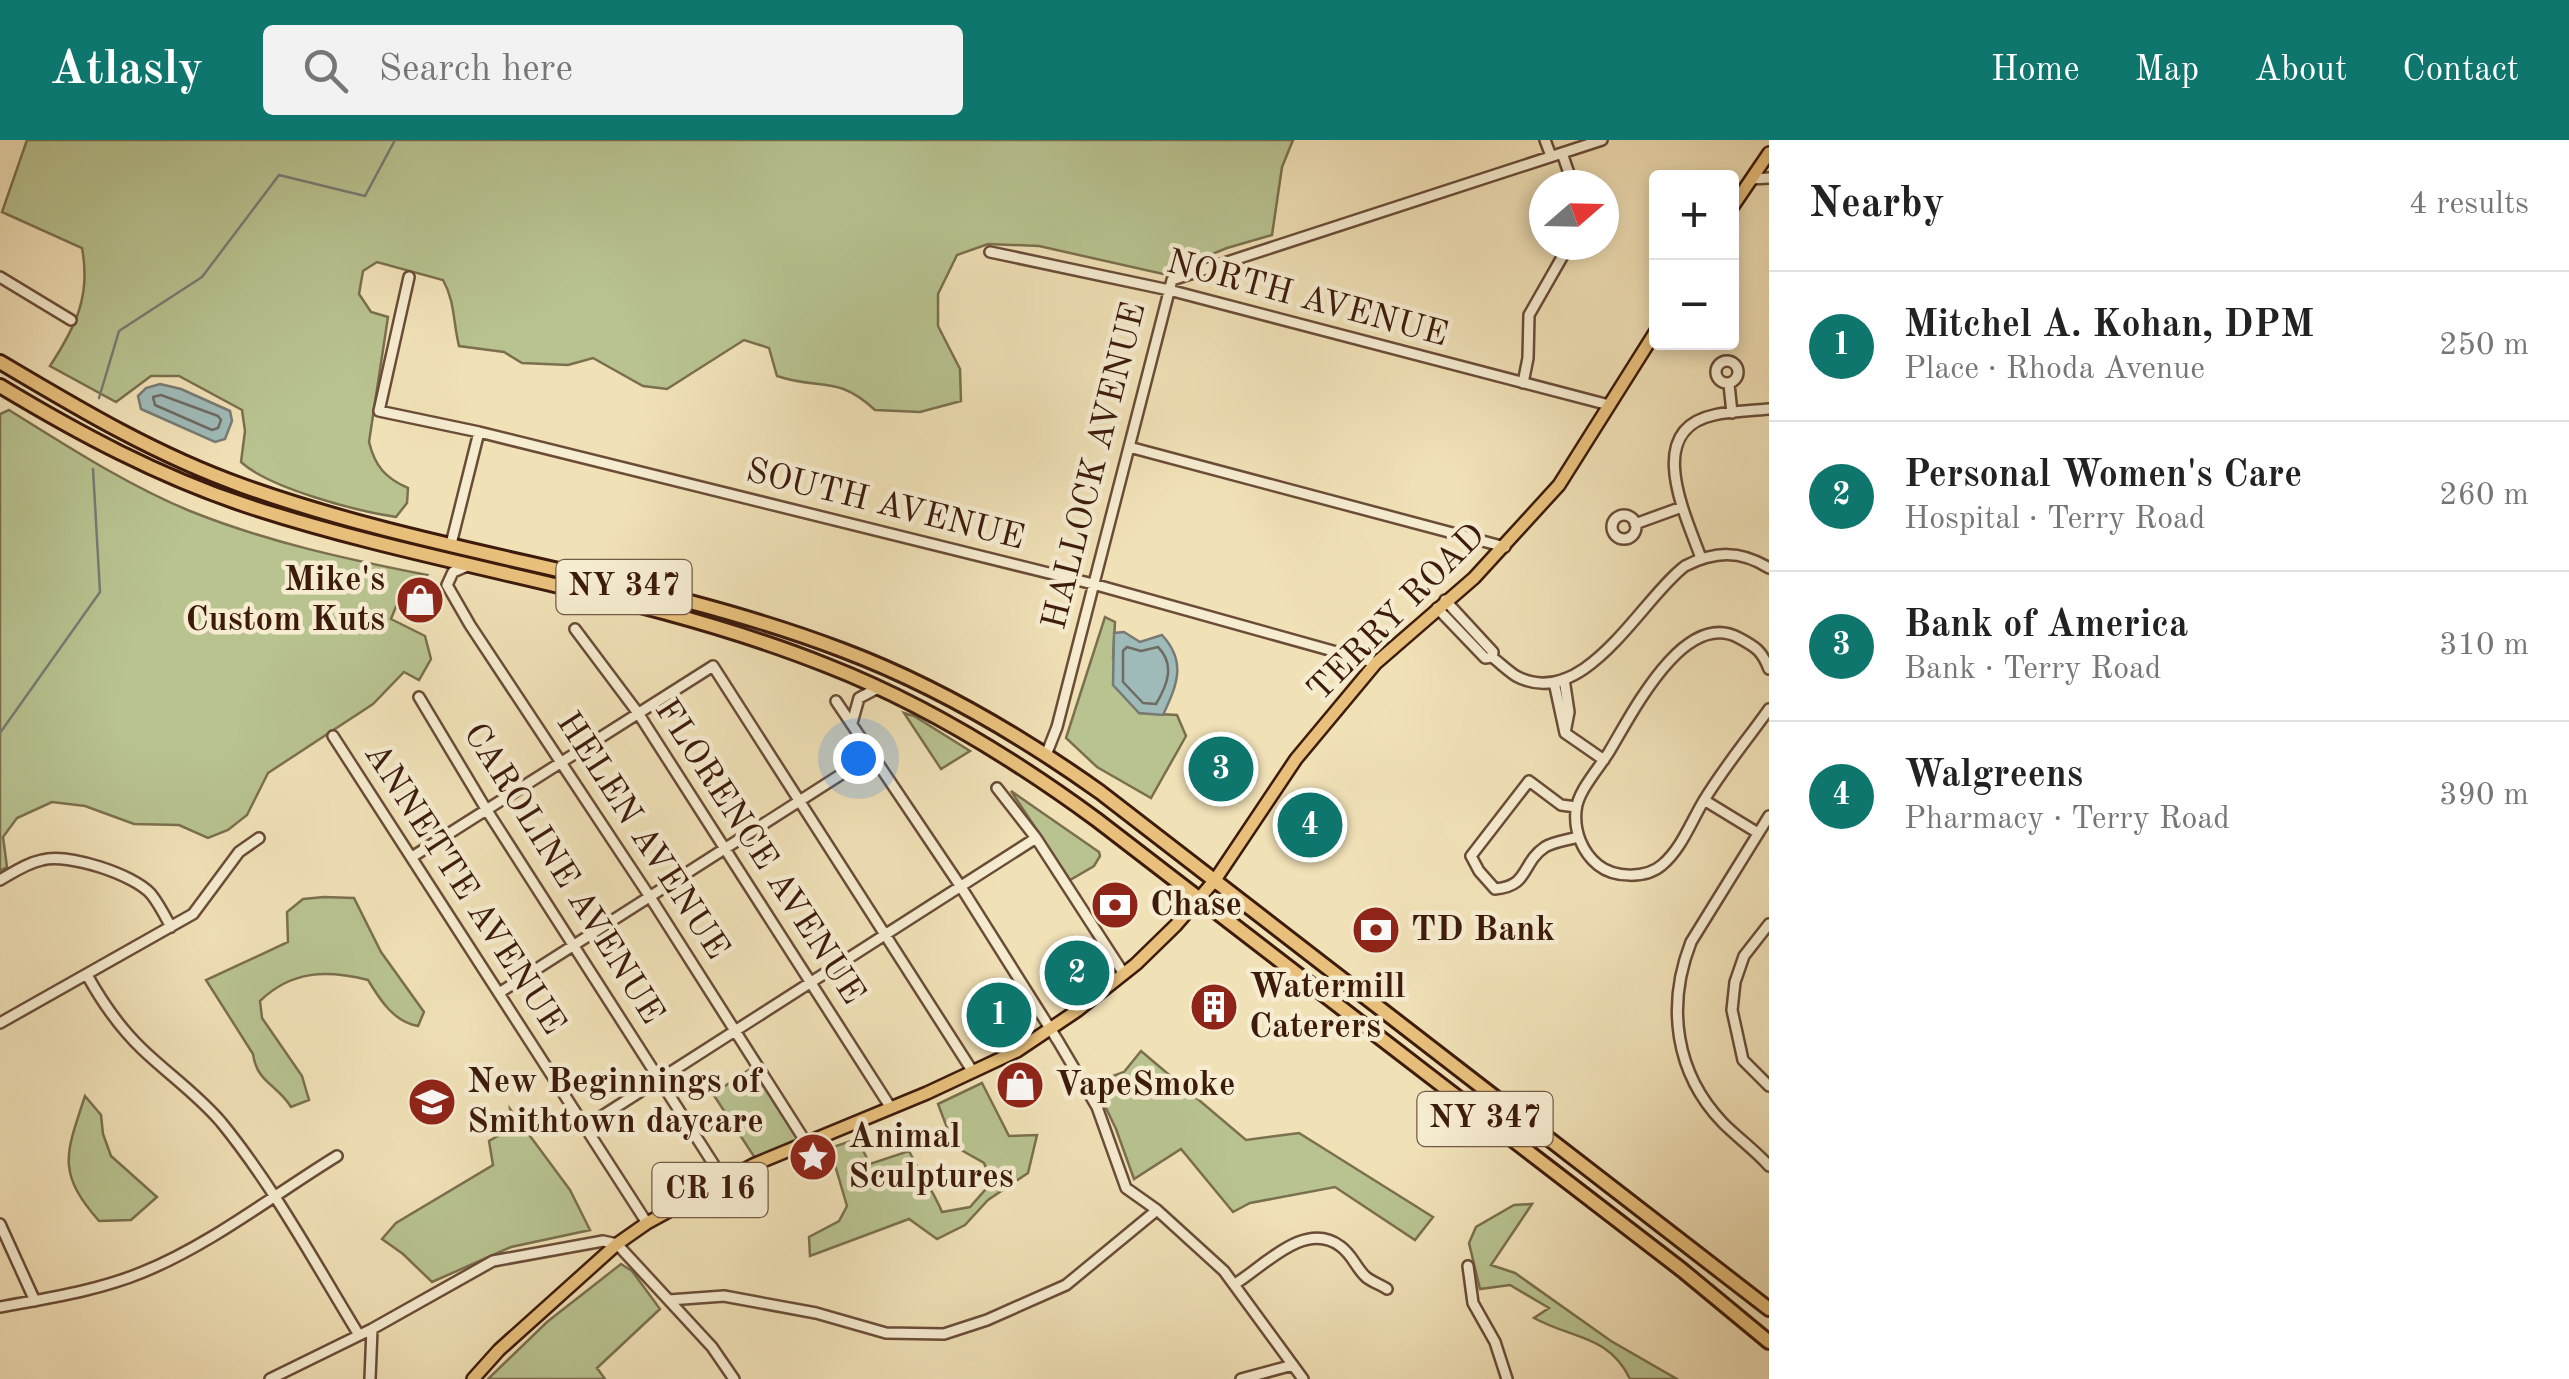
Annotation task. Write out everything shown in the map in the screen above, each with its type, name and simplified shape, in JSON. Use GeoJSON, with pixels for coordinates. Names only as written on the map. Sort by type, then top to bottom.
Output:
{"type":"FeatureCollection","features":[{"type":"Feature","properties":{"kind":"highway","name":"NY 347"},"geometry":{"type":"LineString","coordinates":[[0,362],[125,434],[214,475],[306,506],[749,619],[818,641],[942,694],[1046,755],[1769,1309]]}},
{"type":"Feature","properties":{"kind":"highway","name":"NY 347"},"geometry":{"type":"LineString","coordinates":[[0,386],[106,446],[206,491],[296,520],[730,631],[806,657],[878,688],[971,736],[1027,770],[1200,900],[1682,1270],[1769,1342]]}},
{"type":"Feature","properties":{"kind":"main road"},"geometry":{"type":"LineString","coordinates":[[1739,198],[1769,152]]}},
{"type":"Feature","properties":{"kind":"main road","name":"TERRY ROAD"},"geometry":{"type":"LineString","coordinates":[[617,1244],[646,1223],[753,1165],[1026,1046],[1124,974],[1200,900],[1296,758],[1376,663],[1505,546],[1558,484],[1649,342]]}},
{"type":"Feature","properties":{"kind":"main road","name":"CR 16"},"geometry":{"type":"LineString","coordinates":[[472,1379],[498,1350],[617,1244]]}},
{"type":"Feature","properties":{"kind":"street"},"geometry":{"type":"LineString","coordinates":[[1546,140],[1564,170]]}},
{"type":"Feature","properties":{"kind":"street","name":"HALLOCK AVENUE"},"geometry":{"type":"LineString","coordinates":[[1046,755],[1172,280],[1602,140]]}},
{"type":"Feature","properties":{"kind":"street"},"geometry":{"type":"LineString","coordinates":[[1751,180],[1769,178]]}},
{"type":"Feature","properties":{"kind":"street","name":"NORTH AVENUE"},"geometry":{"type":"LineString","coordinates":[[990,252],[1168,290],[1609,405]]}},
{"type":"Feature","properties":{"kind":"street"},"geometry":{"type":"LineString","coordinates":[[1522,383],[1528,358],[1529,315],[1560,260]]}},
{"type":"Feature","properties":{"kind":"street"},"geometry":{"type":"LineString","coordinates":[[0,277],[72,320]]}},
{"type":"Feature","properties":{"kind":"street","name":"SOUTH AVENUE"},"geometry":{"type":"LineString","coordinates":[[409,277],[379,411],[479,432],[1093,584],[1376,663]]}},
{"type":"Feature","properties":{"kind":"street"},"geometry":{"type":"LineString","coordinates":[[1730,384],[1732,413]]}},
{"type":"Feature","properties":{"kind":"street"},"geometry":{"type":"LineString","coordinates":[[1701,558],[1682,507],[1674,475],[1674,451],[1683,434],[1701,419],[1769,410]]}},
{"type":"Feature","properties":{"kind":"street"},"geometry":{"type":"LineString","coordinates":[[451,544],[479,432]]}},
{"type":"Feature","properties":{"kind":"street"},"geometry":{"type":"LineString","coordinates":[[1128,448],[1505,546]]}},
{"type":"Feature","properties":{"kind":"street"},"geometry":{"type":"LineString","coordinates":[[1635,524],[1682,507]]}},
{"type":"Feature","properties":{"kind":"street"},"geometry":{"type":"LineString","coordinates":[[1441,604],[1485,658],[1492,656],[1520,678],[1559,680],[1586,668],[1677,571],[1701,558],[1731,554],[1769,568]]}},
{"type":"Feature","properties":{"kind":"street","name":"HELEN AVENUE"},"geometry":{"type":"LineString","coordinates":[[470,565],[453,572],[448,588],[808,1144]]}},
{"type":"Feature","properties":{"kind":"street","name":"FLORENCE AVENUE"},"geometry":{"type":"LineString","coordinates":[[575,630],[638,714],[891,1108]]}},
{"type":"Feature","properties":{"kind":"street"},"geometry":{"type":"LineString","coordinates":[[1769,669],[1762,650],[1728,632],[1702,635],[1686,644],[1650,684],[1576,807],[1578,836],[1598,865],[1616,874],[1635,875],[1659,869],[1678,848],[1704,800],[1769,709]]}},
{"type":"Feature","properties":{"kind":"street"},"geometry":{"type":"LineString","coordinates":[[412,857],[713,666],[973,1072]]}},
{"type":"Feature","properties":{"kind":"street"},"geometry":{"type":"LineString","coordinates":[[1559,680],[1568,712],[1565,733],[1604,760]]}},
{"type":"Feature","properties":{"kind":"street"},"geometry":{"type":"LineString","coordinates":[[852,722],[859,698],[878,688]]}},
{"type":"Feature","properties":{"kind":"street","name":"CAROLINE AVENUE"},"geometry":{"type":"LineString","coordinates":[[418,697],[725,1182]]}},
{"type":"Feature","properties":{"kind":"street"},"geometry":{"type":"LineString","coordinates":[[836,700],[1052,1030],[1097,1107],[1126,1188],[1156,1210],[1235,1284],[1303,1379]]}},
{"type":"Feature","properties":{"kind":"street","name":"ANNETTE AVENUE"},"geometry":{"type":"LineString","coordinates":[[333,736],[646,1223]]}},
{"type":"Feature","properties":{"kind":"street"},"geometry":{"type":"LineString","coordinates":[[499,993],[873,754]]}},
{"type":"Feature","properties":{"kind":"street"},"geometry":{"type":"LineString","coordinates":[[1576,807],[1561,804],[1529,781],[1471,856],[1494,889],[1509,888],[1544,847],[1578,836]]}},
{"type":"Feature","properties":{"kind":"street"},"geometry":{"type":"LineString","coordinates":[[998,788],[1036,838],[1124,974]]}},
{"type":"Feature","properties":{"kind":"street"},"geometry":{"type":"LineString","coordinates":[[1704,800],[1758,832]]}},
{"type":"Feature","properties":{"kind":"street"},"geometry":{"type":"LineString","coordinates":[[1767,1162],[1721,1121],[1701,1096],[1682,1052],[1676,1013],[1678,982],[1690,942],[1769,816]]}},
{"type":"Feature","properties":{"kind":"street"},"geometry":{"type":"LineString","coordinates":[[0,1023],[194,914],[239,852],[260,838]]}},
{"type":"Feature","properties":{"kind":"street"},"geometry":{"type":"LineString","coordinates":[[585,1127],[1036,838]]}},
{"type":"Feature","properties":{"kind":"street"},"geometry":{"type":"LineString","coordinates":[[0,880],[46,858],[106,870],[135,881],[150,892],[171,927]]}},
{"type":"Feature","properties":{"kind":"street"},"geometry":{"type":"LineString","coordinates":[[1769,924],[1744,956],[1735,982],[1732,1010],[1743,1060],[1769,1086]]}},
{"type":"Feature","properties":{"kind":"street"},"geometry":{"type":"LineString","coordinates":[[87,975],[118,1024],[202,1100],[273,1195],[360,1335]]}},
{"type":"Feature","properties":{"kind":"street"},"geometry":{"type":"LineString","coordinates":[[0,1308],[84,1291],[148,1270],[200,1242],[336,1156]]}},
{"type":"Feature","properties":{"kind":"street"},"geometry":{"type":"LineString","coordinates":[[669,1300],[724,1296],[816,1313],[886,1333],[944,1334],[988,1320],[1066,1285],[1156,1210]]}},
{"type":"Feature","properties":{"kind":"street"},"geometry":{"type":"LineString","coordinates":[[0,1224],[35,1301]]}},
{"type":"Feature","properties":{"kind":"street"},"geometry":{"type":"LineString","coordinates":[[1235,1284],[1296,1242],[1313,1237],[1326,1238],[1340,1246],[1365,1276],[1387,1289]]}},
{"type":"Feature","properties":{"kind":"street"},"geometry":{"type":"LineString","coordinates":[[270,1379],[372,1330],[493,1261],[603,1240],[617,1244],[712,1346],[734,1379]]}},
{"type":"Feature","properties":{"kind":"street"},"geometry":{"type":"LineString","coordinates":[[1468,1266],[1473,1303],[1495,1342],[1506,1379]]}},
{"type":"Feature","properties":{"kind":"street"},"geometry":{"type":"LineString","coordinates":[[370,1379],[372,1330]]}},
{"type":"Feature","properties":{"kind":"street"},"geometry":{"type":"LineString","coordinates":[[1242,1379],[1293,1365]]}},
{"type":"Feature","properties":{"kind":"green space"},"geometry":{"type":"Polygon","coordinates":[[[27,140],[1293,140],[1282,167],[1272,235],[1163,274],[1039,246],[988,244],[957,255],[938,294],[938,326],[960,369],[961,401],[920,412],[875,410],[838,387],[777,376],[769,348],[744,340],[667,389],[643,386],[593,358],[568,365],[522,363],[504,352],[459,346],[452,304],[443,280],[377,262],[363,271],[359,294],[371,312],[388,317],[369,442],[382,470],[408,488],[407,503],[396,517],[314,497],[254,472],[241,462],[245,431],[242,410],[179,376],[151,376],[116,402],[50,366],[79,310],[84,265],[82,248],[2,212],[27,140]]]}},
{"type":"Feature","properties":{"kind":"green space"},"geometry":{"type":"Polygon","coordinates":[[[9,410],[120,477],[190,511],[277,541],[427,575],[397,604],[391,619],[425,636],[431,659],[419,680],[404,672],[373,704],[268,773],[247,815],[228,830],[208,838],[179,825],[134,824],[85,806],[52,802],[17,818],[3,837],[7,867],[0,871],[0,414],[9,410]]]}},
{"type":"Feature","properties":{"kind":"green space"},"geometry":{"type":"Polygon","coordinates":[[[1105,617],[1115,622],[1113,659],[1139,713],[1177,715],[1186,736],[1151,798],[1097,767],[1066,738],[1105,617]]]}},
{"type":"Feature","properties":{"kind":"green space"},"geometry":{"type":"Polygon","coordinates":[[[904,713],[914,716],[970,751],[941,769],[904,713]]]}},
{"type":"Feature","properties":{"kind":"green space"},"geometry":{"type":"Polygon","coordinates":[[[1011,791],[1099,852],[1094,866],[1070,880],[1011,791]]]}},
{"type":"Feature","properties":{"kind":"green space"},"geometry":{"type":"Polygon","coordinates":[[[354,898],[381,952],[424,1012],[418,1026],[409,1024],[388,1009],[368,980],[338,975],[297,978],[272,991],[260,1001],[262,1018],[302,1076],[309,1100],[291,1107],[263,1077],[253,1054],[206,980],[288,942],[287,912],[303,899],[354,898]]]}},
{"type":"Feature","properties":{"kind":"green space"},"geometry":{"type":"Polygon","coordinates":[[[1141,1051],[1246,1140],[1299,1133],[1433,1217],[1415,1240],[1335,1187],[1250,1203],[1233,1212],[1181,1149],[1134,1179],[1094,1083],[1124,1072],[1141,1051]]]}},
{"type":"Feature","properties":{"kind":"green space"},"geometry":{"type":"Polygon","coordinates":[[[753,1067],[798,1140],[755,1158],[713,1094],[753,1067]]]}},
{"type":"Feature","properties":{"kind":"green space"},"geometry":{"type":"Polygon","coordinates":[[[982,1083],[1009,1136],[1037,1135],[1028,1173],[988,1200],[965,1225],[937,1239],[909,1219],[810,1256],[809,1237],[839,1221],[847,1206],[830,1148],[857,1139],[870,1164],[909,1151],[942,1212],[970,1207],[992,1182],[984,1163],[954,1146],[938,1104],[982,1083]]]}},
{"type":"Feature","properties":{"kind":"green space"},"geometry":{"type":"Polygon","coordinates":[[[85,1096],[101,1115],[111,1156],[157,1197],[131,1220],[99,1221],[76,1189],[69,1162],[70,1148],[85,1096]]]}},
{"type":"Feature","properties":{"kind":"green space"},"geometry":{"type":"Polygon","coordinates":[[[510,1109],[570,1190],[590,1230],[511,1247],[432,1282],[382,1239],[396,1223],[493,1165],[489,1141],[512,1128],[510,1109]]]}},
{"type":"Feature","properties":{"kind":"green space"},"geometry":{"type":"Polygon","coordinates":[[[1532,1204],[1491,1265],[1515,1273],[1611,1341],[1677,1379],[1630,1379],[1600,1346],[1534,1318],[1549,1308],[1510,1285],[1480,1289],[1469,1243],[1476,1227],[1514,1205],[1532,1204]]]}},
{"type":"Feature","properties":{"kind":"green space"},"geometry":{"type":"Polygon","coordinates":[[[621,1264],[632,1271],[660,1309],[597,1368],[605,1379],[488,1379],[547,1322],[621,1264]]]}},
{"type":"Feature","properties":{"kind":"water"},"geometry":{"type":"Polygon","coordinates":[[[160,384],[230,411],[232,421],[225,439],[215,442],[141,409],[138,396],[146,388],[160,384]]]}},
{"type":"Feature","properties":{"kind":"water"},"geometry":{"type":"Polygon","coordinates":[[[1124,632],[1140,642],[1162,635],[1175,655],[1175,684],[1163,715],[1139,713],[1113,685],[1114,633],[1124,632]]]}},
{"type":"Feature","properties":{"kind":"waterway"},"geometry":{"type":"LineString","coordinates":[[99,398],[119,331],[202,277],[279,175],[365,196],[395,140]]}},
{"type":"Feature","properties":{"kind":"waterway"},"geometry":{"type":"LineString","coordinates":[[0,733],[100,592],[93,469]]}},
{"type":"Feature","properties":{"kind":"place","name":"Mike's Custom Kuts"},"geometry":{"type":"Point","coordinates":[420,600]}},
{"type":"Feature","properties":{"kind":"place","name":"Bank of America"},"geometry":{"type":"Point","coordinates":[1221,769]}},
{"type":"Feature","properties":{"kind":"place","name":"Walgreens"},"geometry":{"type":"Point","coordinates":[1310,825]}},
{"type":"Feature","properties":{"kind":"place","name":"Chase"},"geometry":{"type":"Point","coordinates":[1115,905]}},
{"type":"Feature","properties":{"kind":"place","name":"TD Bank"},"geometry":{"type":"Point","coordinates":[1376,930]}},
{"type":"Feature","properties":{"kind":"place","name":"Personal Women's Care"},"geometry":{"type":"Point","coordinates":[1077,973]}},
{"type":"Feature","properties":{"kind":"place","name":"Watermill Caterers"},"geometry":{"type":"Point","coordinates":[1214,1007]}},
{"type":"Feature","properties":{"kind":"place","name":"Mitchel A. Kohan, DPM"},"geometry":{"type":"Point","coordinates":[999,1015]}},
{"type":"Feature","properties":{"kind":"place","name":"VapeSmoke"},"geometry":{"type":"Point","coordinates":[1020,1085]}},
{"type":"Feature","properties":{"kind":"place","name":"New Beginnings of Smithtown daycare"},"geometry":{"type":"Point","coordinates":[432,1102]}},
{"type":"Feature","properties":{"kind":"place","name":"Animal Sculptures"},"geometry":{"type":"Point","coordinates":[813,1157]}}]}
